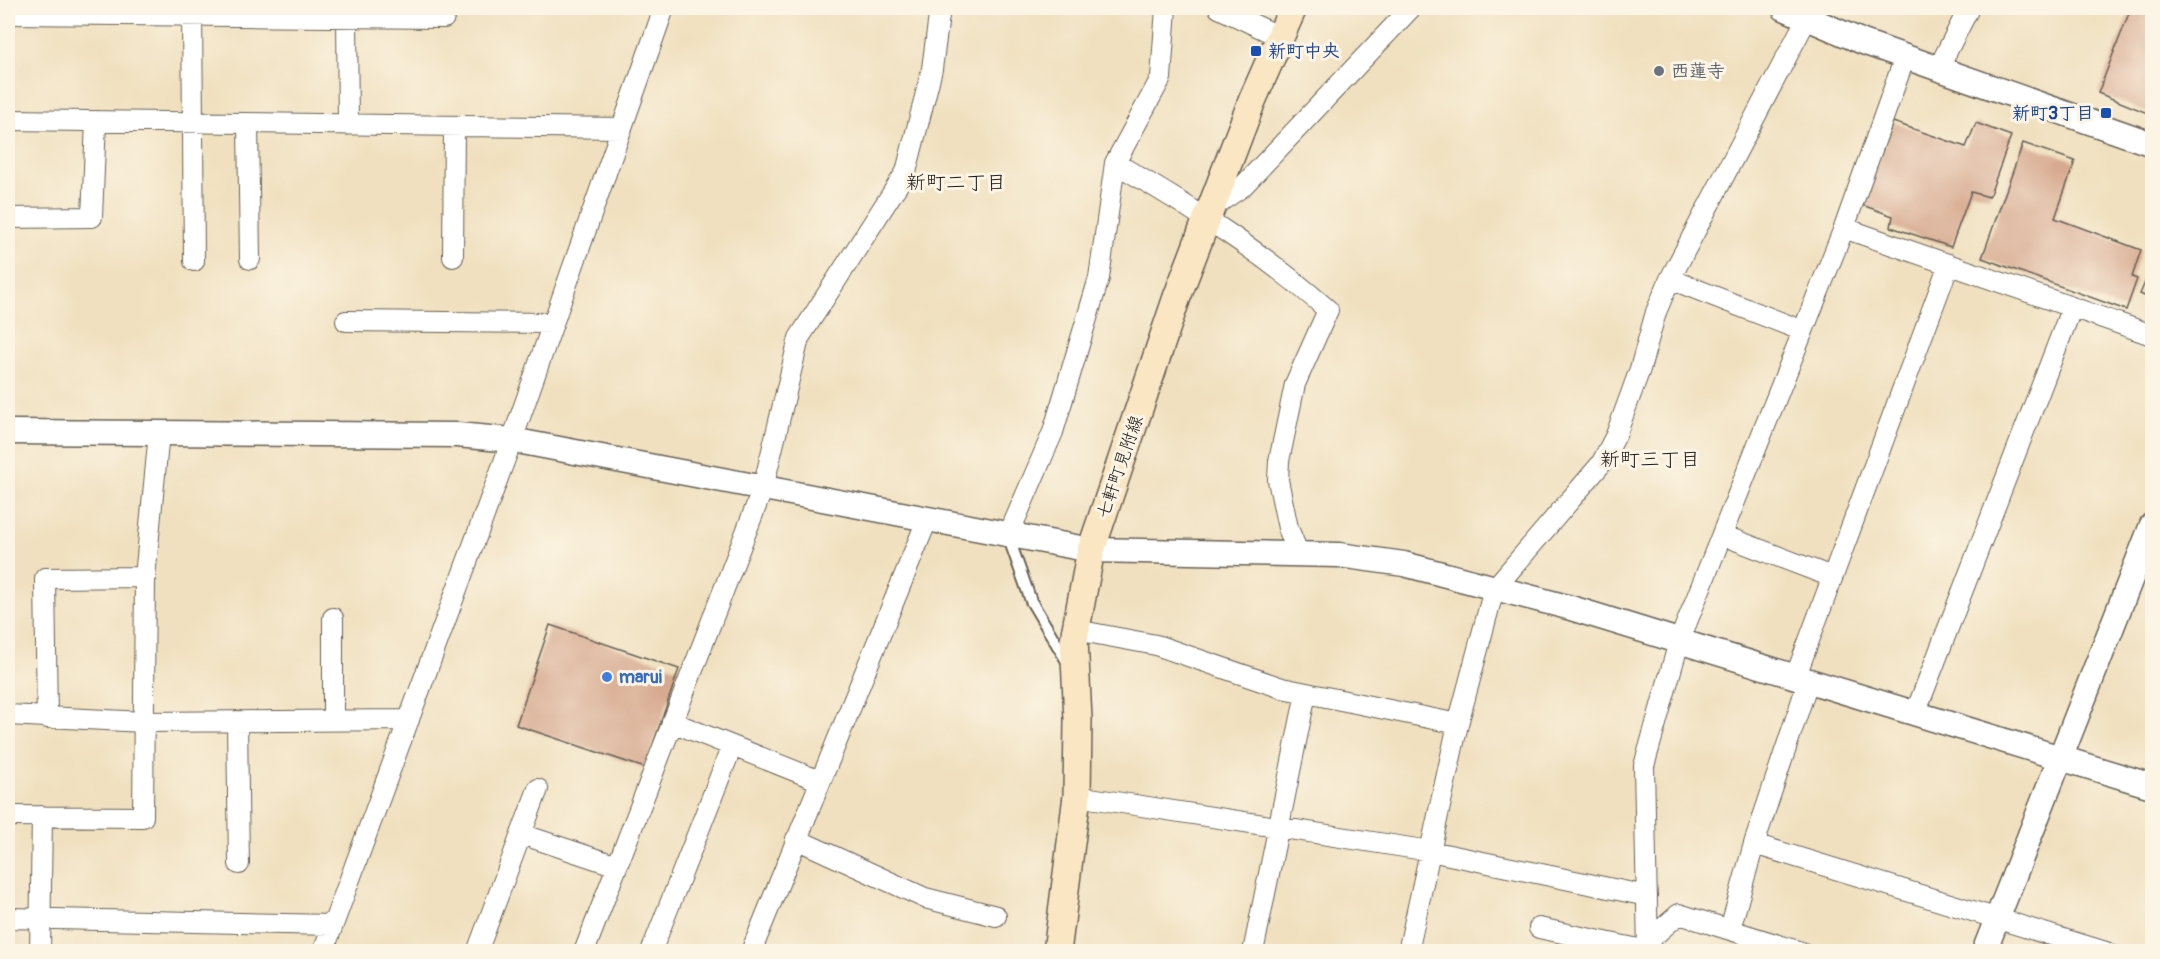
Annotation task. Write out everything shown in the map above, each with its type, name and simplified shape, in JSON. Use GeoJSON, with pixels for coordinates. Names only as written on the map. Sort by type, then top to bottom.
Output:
{"type":"FeatureCollection","features":[{"type":"Feature","properties":{"kind":"main road","name":"七軒町見附線"},"geometry":{"type":"LineString","coordinates":[[1057,951],[1077,796],[1076,630],[1091,550],[1209,213],[1252,100],[1293,8]]}},
{"type":"Feature","properties":{"kind":"street"},"geometry":{"type":"LineString","coordinates":[[323,951],[512,440],[664,8]]}},
{"type":"Feature","properties":{"kind":"street"},"geometry":{"type":"LineString","coordinates":[[584,951],[763,488],[799,338],[906,172],[932,69],[940,8]]}},
{"type":"Feature","properties":{"kind":"street"},"geometry":{"type":"LineString","coordinates":[[1008,536],[1053,432],[1099,278],[1115,163],[1161,78],[1166,8]]}},
{"type":"Feature","properties":{"kind":"street"},"geometry":{"type":"LineString","coordinates":[[1219,8],[1280,37]]}},
{"type":"Feature","properties":{"kind":"street"},"geometry":{"type":"LineString","coordinates":[[1209,213],[1242,187],[1411,8]]}},
{"type":"Feature","properties":{"kind":"street"},"geometry":{"type":"LineString","coordinates":[[1784,8],[1905,57],[2152,144]]}},
{"type":"Feature","properties":{"kind":"street"},"geometry":{"type":"LineString","coordinates":[[1938,69],[1969,8]]}},
{"type":"Feature","properties":{"kind":"street"},"geometry":{"type":"LineString","coordinates":[[8,14],[192,12],[444,18]]}},
{"type":"Feature","properties":{"kind":"street"},"geometry":{"type":"LineString","coordinates":[[192,12],[191,123],[194,261]]}},
{"type":"Feature","properties":{"kind":"street"},"geometry":{"type":"LineString","coordinates":[[347,17],[348,125]]}},
{"type":"Feature","properties":{"kind":"street"},"geometry":{"type":"LineString","coordinates":[[1408,951],[1458,724],[1494,589],[1601,464],[1616,435],[1640,369],[1656,312],[1670,279],[1807,18]]}},
{"type":"Feature","properties":{"kind":"street"},"geometry":{"type":"LineString","coordinates":[[1648,947],[1644,766],[1679,642],[1844,228],[1905,57]]}},
{"type":"Feature","properties":{"kind":"street"},"geometry":{"type":"LineString","coordinates":[[8,120],[622,128]]}},
{"type":"Feature","properties":{"kind":"street"},"geometry":{"type":"LineString","coordinates":[[8,218],[92,217],[96,121]]}},
{"type":"Feature","properties":{"kind":"street"},"geometry":{"type":"LineString","coordinates":[[248,124],[250,259]]}},
{"type":"Feature","properties":{"kind":"street"},"geometry":{"type":"LineString","coordinates":[[453,257],[454,126]]}},
{"type":"Feature","properties":{"kind":"street"},"geometry":{"type":"LineString","coordinates":[[1115,163],[1209,213],[1294,279],[1328,310],[1295,384],[1279,461],[1278,480],[1288,528],[1299,555]]}},
{"type":"Feature","properties":{"kind":"street"},"geometry":{"type":"LineString","coordinates":[[1844,228],[2152,335]]}},
{"type":"Feature","properties":{"kind":"street"},"geometry":{"type":"LineString","coordinates":[[1730,929],[1832,577],[1949,264]]}},
{"type":"Feature","properties":{"kind":"street"},"geometry":{"type":"LineString","coordinates":[[1670,279],[1803,331]]}},
{"type":"Feature","properties":{"kind":"street"},"geometry":{"type":"LineString","coordinates":[[1915,714],[2072,307]]}},
{"type":"Feature","properties":{"kind":"street"},"geometry":{"type":"LineString","coordinates":[[346,321],[553,322]]}},
{"type":"Feature","properties":{"kind":"street"},"geometry":{"type":"LineString","coordinates":[[8,432],[457,435],[512,440],[1091,550],[1339,555],[1404,564],[1571,608],[2152,786]]}},
{"type":"Feature","properties":{"kind":"street"},"geometry":{"type":"LineString","coordinates":[[8,816],[143,817],[145,577],[159,433]]}},
{"type":"Feature","properties":{"kind":"street"},"geometry":{"type":"LineString","coordinates":[[751,951],[927,520]]}},
{"type":"Feature","properties":{"kind":"street"},"geometry":{"type":"LineString","coordinates":[[1983,951],[2152,525]]}},
{"type":"Feature","properties":{"kind":"street"},"geometry":{"type":"LineString","coordinates":[[1722,535],[1832,577]]}},
{"type":"Feature","properties":{"kind":"street"},"geometry":{"type":"LineString","coordinates":[[47,718],[45,578],[145,577]]}},
{"type":"Feature","properties":{"kind":"street"},"geometry":{"type":"LineString","coordinates":[[333,618],[333,720]]}},
{"type":"Feature","properties":{"kind":"street"},"geometry":{"type":"LineString","coordinates":[[1076,630],[1156,645],[1282,688],[1458,724]]}},
{"type":"Feature","properties":{"kind":"street"},"geometry":{"type":"LineString","coordinates":[[1253,951],[1306,693]]}},
{"type":"Feature","properties":{"kind":"street"},"geometry":{"type":"LineString","coordinates":[[8,716],[144,722],[409,720]]}},
{"type":"Feature","properties":{"kind":"street"},"geometry":{"type":"LineString","coordinates":[[237,721],[239,864]]}},
{"type":"Feature","properties":{"kind":"street"},"geometry":{"type":"LineString","coordinates":[[672,722],[820,781]]}},
{"type":"Feature","properties":{"kind":"street"},"geometry":{"type":"LineString","coordinates":[[651,951],[732,746]]}},
{"type":"Feature","properties":{"kind":"street"},"geometry":{"type":"LineString","coordinates":[[477,951],[538,789]]}},
{"type":"Feature","properties":{"kind":"street"},"geometry":{"type":"LineString","coordinates":[[1077,796],[1430,850],[1647,896]]}},
{"type":"Feature","properties":{"kind":"street"},"geometry":{"type":"LineString","coordinates":[[40,951],[42,816]]}},
{"type":"Feature","properties":{"kind":"street"},"geometry":{"type":"LineString","coordinates":[[521,834],[617,866]]}},
{"type":"Feature","properties":{"kind":"street"},"geometry":{"type":"LineString","coordinates":[[796,839],[925,898],[996,916]]}},
{"type":"Feature","properties":{"kind":"street"},"geometry":{"type":"LineString","coordinates":[[1754,844],[2106,951]]}},
{"type":"Feature","properties":{"kind":"street"},"geometry":{"type":"LineString","coordinates":[[1648,947],[1679,914],[1801,951]]}},
{"type":"Feature","properties":{"kind":"street"},"geometry":{"type":"LineString","coordinates":[[8,918],[333,925]]}},
{"type":"Feature","properties":{"kind":"street"},"geometry":{"type":"LineString","coordinates":[[1539,928],[1648,947]]}},
{"type":"Feature","properties":{"kind":"lane"},"geometry":{"type":"LineString","coordinates":[[1008,536],[1031,601],[1076,676]]}},
{"type":"Feature","properties":{"kind":"building"},"geometry":{"type":"Polygon","coordinates":[[[2131,8],[2152,8],[2152,115],[2098,93],[2131,8]]]}},
{"type":"Feature","properties":{"kind":"building"},"geometry":{"type":"Polygon","coordinates":[[[1893,122],[1966,147],[1976,123],[2011,136],[1989,197],[1971,192],[1951,247],[1891,227],[1893,216],[1862,205],[1893,122]]]}},
{"type":"Feature","properties":{"kind":"building"},"geometry":{"type":"Polygon","coordinates":[[[2023,143],[2075,161],[2055,218],[2141,250],[2132,277],[2137,279],[2126,310],[1982,258],[2023,143]]]}},
{"type":"Feature","properties":{"kind":"building"},"geometry":{"type":"Polygon","coordinates":[[[2152,266],[2152,299],[2140,294],[2152,266]]]}},
{"type":"Feature","properties":{"kind":"building"},"geometry":{"type":"Polygon","coordinates":[[[550,625],[679,669],[645,768],[516,725],[550,625]]]}},
{"type":"Feature","properties":{"kind":"place","name":"新町中央"},"geometry":{"type":"Point","coordinates":[1256,51]}},
{"type":"Feature","properties":{"kind":"place","name":"西蓮寺"},"geometry":{"type":"Point","coordinates":[1659,71]}},
{"type":"Feature","properties":{"kind":"place","name":"新町3丁目"},"geometry":{"type":"Point","coordinates":[2106,113]}},
{"type":"Feature","properties":{"kind":"place","name":"marui"},"geometry":{"type":"Point","coordinates":[607,677]}},
{"type":"Feature","properties":{"kind":"district","name":"新町二丁目"},"geometry":{"type":"Point","coordinates":[956,182]}},
{"type":"Feature","properties":{"kind":"district","name":"新町三丁目"},"geometry":{"type":"Point","coordinates":[1650,459]}}]}
